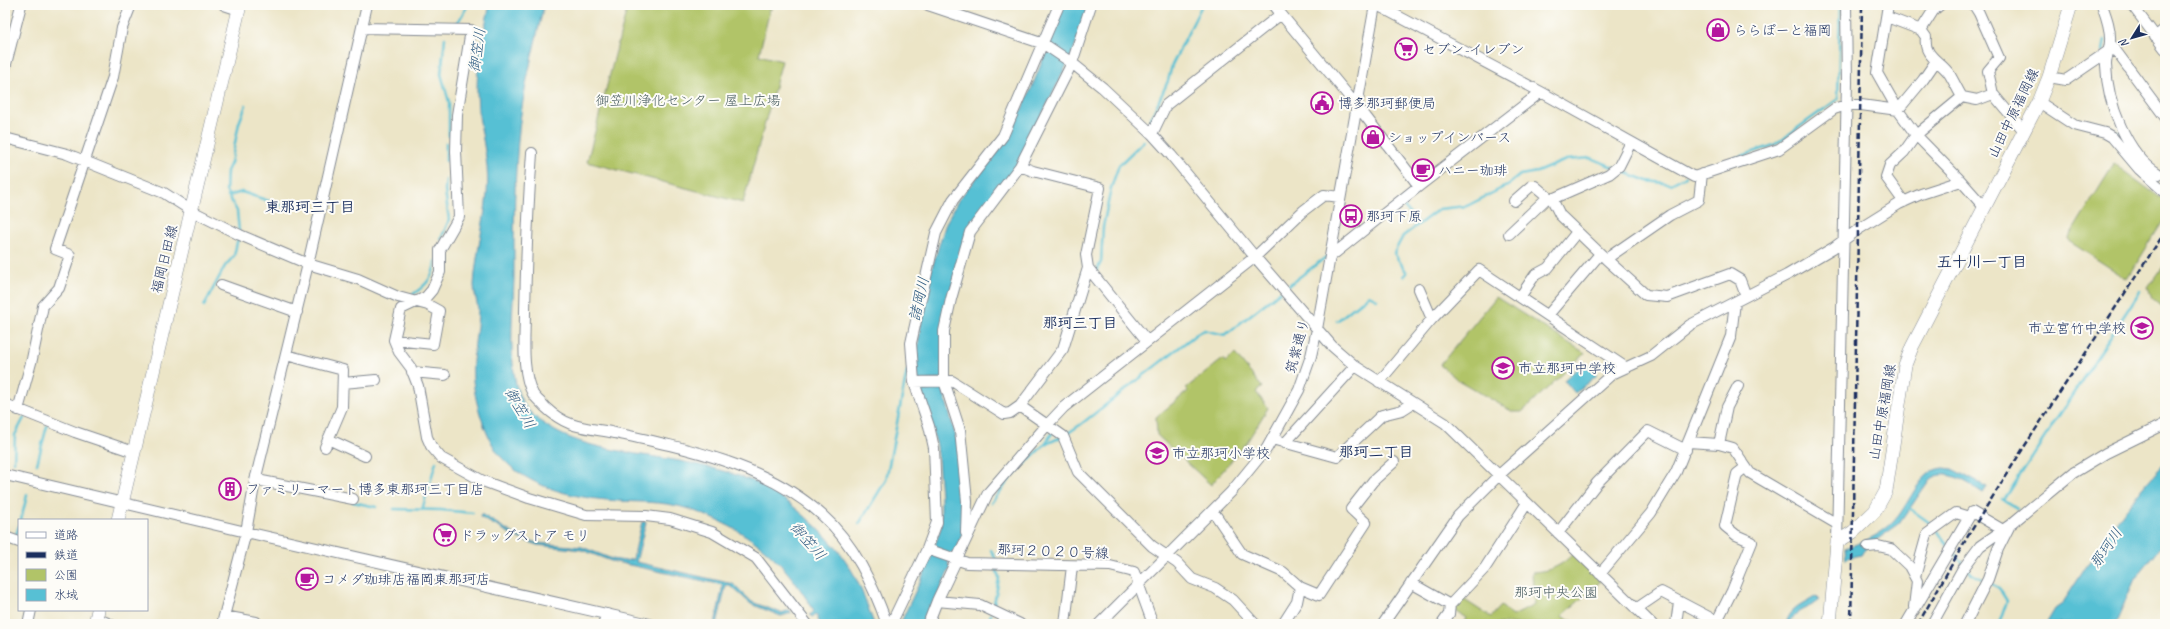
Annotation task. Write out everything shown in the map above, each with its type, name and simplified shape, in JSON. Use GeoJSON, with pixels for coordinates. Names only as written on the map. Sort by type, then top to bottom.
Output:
{"type":"FeatureCollection","features":[{"type":"Feature","properties":{"kind":"main road","name":"山田中原福岡線"},"geometry":{"type":"LineString","coordinates":[[1837,542],[1863,523],[1875,511],[1886,491],[1905,365],[1912,347],[2039,102],[2049,77],[2070,5]]}},
{"type":"Feature","properties":{"kind":"main road","name":"福岡日田線"},"geometry":{"type":"LineString","coordinates":[[118,519],[240,7]]}},
{"type":"Feature","properties":{"kind":"main road"},"geometry":{"type":"LineString","coordinates":[[1830,624],[1837,542]]}},
{"type":"Feature","properties":{"kind":"street"},"geometry":{"type":"LineString","coordinates":[[5,68],[21,5]]}},
{"type":"Feature","properties":{"kind":"street"},"geometry":{"type":"LineString","coordinates":[[18,410],[32,360],[43,306],[59,288],[70,255],[55,248],[113,77],[122,28],[130,5]]}},
{"type":"Feature","properties":{"kind":"street"},"geometry":{"type":"LineString","coordinates":[[224,5],[240,7]]}},
{"type":"Feature","properties":{"kind":"street"},"geometry":{"type":"LineString","coordinates":[[256,622],[223,620],[246,532],[256,476],[308,264],[367,5]]}},
{"type":"Feature","properties":{"kind":"street"},"geometry":{"type":"LineString","coordinates":[[928,5],[1044,44],[1072,63],[1152,134],[1332,346],[1356,366],[1379,382],[1445,423],[1652,624]]}},
{"type":"Feature","properties":{"kind":"street"},"geometry":{"type":"LineString","coordinates":[[892,624],[929,550],[937,522],[934,448],[929,426],[914,382],[911,343],[936,233],[954,200],[1004,136],[1044,44],[1059,5]]}},
{"type":"Feature","properties":{"kind":"street"},"geometry":{"type":"LineString","coordinates":[[966,538],[967,501],[960,430],[944,380],[944,331],[951,299],[970,232],[1020,166],[1072,63],[1091,5]]}},
{"type":"Feature","properties":{"kind":"street"},"geometry":{"type":"LineString","coordinates":[[1274,5],[1419,186]]}},
{"type":"Feature","properties":{"kind":"street"},"geometry":{"type":"LineString","coordinates":[[1376,5],[1541,92],[1694,177],[1779,149],[1834,109],[1846,105],[1865,105],[1898,110]]}},
{"type":"Feature","properties":{"kind":"street","name":"筑紫通り"},"geometry":{"type":"LineString","coordinates":[[1099,624],[1213,511],[1254,465],[1272,439],[1299,390],[1311,356],[1317,329],[1376,5]]}},
{"type":"Feature","properties":{"kind":"street"},"geometry":{"type":"LineString","coordinates":[[1837,542],[1844,240],[1846,5]]}},
{"type":"Feature","properties":{"kind":"street"},"geometry":{"type":"LineString","coordinates":[[1888,5],[1877,73],[1898,110],[1916,135],[1984,207]]}},
{"type":"Feature","properties":{"kind":"street"},"geometry":{"type":"LineString","coordinates":[[1921,30],[1933,11],[1940,5]]}},
{"type":"Feature","properties":{"kind":"street"},"geometry":{"type":"LineString","coordinates":[[1974,5],[1999,58],[1988,71],[1993,94],[2024,131]]}},
{"type":"Feature","properties":{"kind":"street"},"geometry":{"type":"LineString","coordinates":[[2102,5],[2109,28],[2105,52],[2108,84],[2125,135],[2135,151],[2159,175],[2165,192]]}},
{"type":"Feature","properties":{"kind":"street"},"geometry":{"type":"LineString","coordinates":[[2132,5],[2165,49]]}},
{"type":"Feature","properties":{"kind":"street"},"geometry":{"type":"LineString","coordinates":[[1152,134],[1166,105],[1281,14]]}},
{"type":"Feature","properties":{"kind":"street"},"geometry":{"type":"LineString","coordinates":[[1887,17],[1921,30],[1926,37],[1925,46],[1931,58],[1950,75],[1962,98]]}},
{"type":"Feature","properties":{"kind":"street"},"geometry":{"type":"LineString","coordinates":[[362,28],[471,30],[456,115],[459,217],[440,250],[440,272],[432,290],[426,297],[401,309],[394,340],[418,386],[428,438],[431,446],[441,458],[483,481],[529,498],[586,515],[646,516],[670,519],[712,532],[756,558],[807,624]]}},
{"type":"Feature","properties":{"kind":"street"},"geometry":{"type":"LineString","coordinates":[[2155,36],[2165,29]]}},
{"type":"Feature","properties":{"kind":"street"},"geometry":{"type":"LineString","coordinates":[[2049,77],[2066,80],[2105,52]]}},
{"type":"Feature","properties":{"kind":"street"},"geometry":{"type":"LineString","coordinates":[[2105,52],[2165,117]]}},
{"type":"Feature","properties":{"kind":"street"},"geometry":{"type":"LineString","coordinates":[[1898,110],[1923,80],[1936,61]]}},
{"type":"Feature","properties":{"kind":"street"},"geometry":{"type":"LineString","coordinates":[[1330,257],[1541,92]]}},
{"type":"Feature","properties":{"kind":"street"},"geometry":{"type":"LineString","coordinates":[[1904,202],[1886,177],[1886,173],[1890,165],[1904,152],[1916,135],[1962,98],[1977,100],[1993,94]]}},
{"type":"Feature","properties":{"kind":"street"},"geometry":{"type":"LineString","coordinates":[[2039,102],[2074,125],[2105,133],[2112,137],[2159,175]]}},
{"type":"Feature","properties":{"kind":"street"},"geometry":{"type":"LineString","coordinates":[[5,138],[67,154],[164,193],[192,211],[240,235],[308,264],[358,279],[414,302],[428,305],[439,312],[433,344],[394,340]]}},
{"type":"Feature","properties":{"kind":"street"},"geometry":{"type":"LineString","coordinates":[[1509,234],[1550,198],[1609,174],[1619,166],[1631,142]]}},
{"type":"Feature","properties":{"kind":"street"},"geometry":{"type":"LineString","coordinates":[[532,153],[526,236],[525,363],[534,395],[558,419],[581,428],[614,433],[725,461],[756,472],[789,489],[823,515],[860,562],[876,592],[887,624]]}},
{"type":"Feature","properties":{"kind":"street"},"geometry":{"type":"LineString","coordinates":[[914,382],[944,380],[952,381],[1004,414],[1010,413],[1020,406],[1063,349],[1088,268],[1086,255],[1100,188],[1033,171],[1020,166]]}},
{"type":"Feature","properties":{"kind":"street"},"geometry":{"type":"LineString","coordinates":[[1548,315],[1603,257],[1670,215],[1699,200],[1702,174]]}},
{"type":"Feature","properties":{"kind":"street"},"geometry":{"type":"LineString","coordinates":[[1383,624],[1458,516],[1499,475],[1612,374],[1651,356],[1690,325],[1787,275],[1904,202],[1961,181]]}},
{"type":"Feature","properties":{"kind":"street"},"geometry":{"type":"LineString","coordinates":[[1514,201],[1531,186],[1535,186],[1550,198],[1560,215],[1577,232],[1646,295],[1667,297],[1730,274],[1740,280],[1746,296]]}},
{"type":"Feature","properties":{"kind":"street"},"geometry":{"type":"LineString","coordinates":[[928,624],[937,601],[988,493],[1064,407],[1255,257],[1303,211],[1324,195],[1340,197]]}},
{"type":"Feature","properties":{"kind":"street"},"geometry":{"type":"LineString","coordinates":[[1520,297],[1535,275],[1548,268],[1577,232]]}},
{"type":"Feature","properties":{"kind":"street"},"geometry":{"type":"LineString","coordinates":[[1088,268],[1147,341]]}},
{"type":"Feature","properties":{"kind":"street"},"geometry":{"type":"LineString","coordinates":[[1379,382],[1432,319],[1479,270],[1625,367]]}},
{"type":"Feature","properties":{"kind":"street"},"geometry":{"type":"LineString","coordinates":[[221,285],[296,312]]}},
{"type":"Feature","properties":{"kind":"street"},"geometry":{"type":"LineString","coordinates":[[1419,289],[1432,319]]}},
{"type":"Feature","properties":{"kind":"street"},"geometry":{"type":"LineString","coordinates":[[1600,574],[1651,513],[1676,472],[1731,336],[1735,302]]}},
{"type":"Feature","properties":{"kind":"street"},"geometry":{"type":"LineString","coordinates":[[286,355],[343,370],[342,407],[326,443],[365,456]]}},
{"type":"Feature","properties":{"kind":"street"},"geometry":{"type":"LineString","coordinates":[[1285,443],[1356,366]]}},
{"type":"Feature","properties":{"kind":"street"},"geometry":{"type":"LineString","coordinates":[[412,372],[445,375]]}},
{"type":"Feature","properties":{"kind":"street"},"geometry":{"type":"LineString","coordinates":[[343,383],[376,380]]}},
{"type":"Feature","properties":{"kind":"street"},"geometry":{"type":"LineString","coordinates":[[1718,444],[1727,407],[1738,386]]}},
{"type":"Feature","properties":{"kind":"street"},"geometry":{"type":"LineString","coordinates":[[1272,439],[1337,457],[1382,416],[1402,410],[1413,403]]}},
{"type":"Feature","properties":{"kind":"street"},"geometry":{"type":"LineString","coordinates":[[5,404],[134,452]]}},
{"type":"Feature","properties":{"kind":"street"},"geometry":{"type":"LineString","coordinates":[[1020,406],[1063,436],[1078,472],[1152,546],[1177,563],[1192,579],[1215,588],[1232,600],[1255,624]]}},
{"type":"Feature","properties":{"kind":"street"},"geometry":{"type":"LineString","coordinates":[[1932,624],[1962,570],[1980,546],[2073,473],[2106,453],[2165,424]]}},
{"type":"Feature","properties":{"kind":"street"},"geometry":{"type":"LineString","coordinates":[[1558,533],[1597,483],[1648,432],[1687,446],[1718,444],[1732,448],[1750,473],[1838,524]]}},
{"type":"Feature","properties":{"kind":"street"},"geometry":{"type":"LineString","coordinates":[[1213,511],[1242,554],[1283,572],[1300,587],[1319,595],[1322,594],[1342,557],[1366,523],[1351,509],[1373,481],[1394,462]]}},
{"type":"Feature","properties":{"kind":"street"},"geometry":{"type":"LineString","coordinates":[[1636,609],[1661,592],[1720,622],[1752,542],[1736,535],[1725,526],[1737,474],[1746,467]]}},
{"type":"Feature","properties":{"kind":"street"},"geometry":{"type":"LineString","coordinates":[[5,474],[605,619],[650,624]]}},
{"type":"Feature","properties":{"kind":"street"},"geometry":{"type":"LineString","coordinates":[[256,476],[262,481],[353,499]]}},
{"type":"Feature","properties":{"kind":"street"},"geometry":{"type":"LineString","coordinates":[[1442,624],[1448,614],[1450,605],[1484,568],[1528,503]]}},
{"type":"Feature","properties":{"kind":"street"},"geometry":{"type":"LineString","coordinates":[[1906,624],[1972,512],[2006,527]]}},
{"type":"Feature","properties":{"kind":"street"},"geometry":{"type":"LineString","coordinates":[[1915,577],[1927,534],[1956,513],[1969,517]]}},
{"type":"Feature","properties":{"kind":"street"},"geometry":{"type":"LineString","coordinates":[[1965,624],[1988,579],[2006,527]]}},
{"type":"Feature","properties":{"kind":"street"},"geometry":{"type":"LineString","coordinates":[[5,537],[18,542]]}},
{"type":"Feature","properties":{"kind":"street"},"geometry":{"type":"LineString","coordinates":[[1868,547],[1878,546],[1891,548],[1909,566],[1917,581],[1913,610]]}},
{"type":"Feature","properties":{"kind":"street","name":"那珂２０２０号線"},"geometry":{"type":"LineString","coordinates":[[929,550],[967,563],[1110,566],[1134,572],[1138,584]]}},
{"type":"Feature","properties":{"kind":"street"},"geometry":{"type":"LineString","coordinates":[[1065,624],[1072,566]]}},
{"type":"Feature","properties":{"kind":"street"},"geometry":{"type":"LineString","coordinates":[[1411,583],[1450,605]]}},
{"type":"Feature","properties":{"kind":"street"},"geometry":{"type":"LineString","coordinates":[[1138,584],[1153,624]]}},
{"type":"Feature","properties":{"kind":"street"},"geometry":{"type":"LineString","coordinates":[[1283,624],[1297,602],[1300,587]]}},
{"type":"Feature","properties":{"kind":"street"},"geometry":{"type":"LineString","coordinates":[[937,601],[980,605],[1020,624]]}},
{"type":"Feature","properties":{"kind":"street"},"geometry":{"type":"LineString","coordinates":[[1676,624],[1679,602]]}},
{"type":"Feature","properties":{"kind":"street"},"geometry":{"type":"LineString","coordinates":[[28,624],[32,611]]}},
{"type":"Feature","properties":{"kind":"street"},"geometry":{"type":"LineString","coordinates":[[96,617],[110,624]]}},
{"type":"Feature","properties":{"kind":"green space","name":"御笠川浄化センター 屋上広場"},"geometry":{"type":"Polygon","coordinates":[[[628,5],[773,5],[772,9],[770,9],[759,55],[782,61],[743,203],[587,162],[628,5]]]}},
{"type":"Feature","properties":{"kind":"green space"},"geometry":{"type":"Polygon","coordinates":[[[2114,164],[2165,201],[2165,218],[2127,279],[2067,240],[2114,164]]]}},
{"type":"Feature","properties":{"kind":"green space"},"geometry":{"type":"Polygon","coordinates":[[[2165,264],[2165,309],[2152,298],[2148,288],[2165,264]]]}},
{"type":"Feature","properties":{"kind":"green space"},"geometry":{"type":"Polygon","coordinates":[[[1496,297],[1585,353],[1522,412],[1513,412],[1458,380],[1440,365],[1496,297]]]}},
{"type":"Feature","properties":{"kind":"green space"},"geometry":{"type":"Polygon","coordinates":[[[1235,354],[1262,387],[1256,392],[1268,408],[1247,442],[1211,485],[1157,435],[1156,417],[1188,391],[1186,388],[1223,359],[1225,362],[1235,354]]]}},
{"type":"Feature","properties":{"kind":"green space","name":"那珂中央公園"},"geometry":{"type":"Polygon","coordinates":[[[1573,554],[1601,581],[1562,616],[1578,624],[1463,624],[1466,618],[1454,610],[1463,599],[1491,617],[1501,606],[1513,616],[1534,605],[1532,572],[1554,568],[1573,554]]]}},
{"type":"Feature","properties":{"kind":"water","name":"御笠川"},"geometry":{"type":"Polygon","coordinates":[[[490,5],[544,5],[530,63],[522,106],[515,180],[512,354],[516,384],[520,398],[531,413],[542,423],[580,441],[608,449],[681,461],[711,468],[741,476],[767,488],[807,518],[831,542],[849,566],[857,580],[874,624],[820,624],[816,614],[812,617],[810,615],[814,611],[802,591],[776,560],[747,536],[711,517],[669,504],[617,501],[564,493],[536,483],[523,476],[501,457],[496,450],[482,420],[473,380],[478,309],[474,285],[476,262],[486,205],[488,181],[486,155],[479,117],[477,80],[481,48],[490,5]]]}},
{"type":"Feature","properties":{"kind":"water"},"geometry":{"type":"Polygon","coordinates":[[[1064,5],[1090,5],[1072,54],[1018,164],[980,214],[949,294],[943,389],[958,445],[964,493],[962,534],[956,551],[952,554],[948,564],[950,568],[924,624],[900,624],[931,558],[941,527],[941,495],[937,445],[918,391],[916,363],[925,290],[946,223],[959,199],[999,150],[1015,124],[1032,87],[1064,5]]]}},
{"type":"Feature","properties":{"kind":"water"},"geometry":{"type":"Polygon","coordinates":[[[1585,362],[1597,375],[1575,393],[1564,380],[1585,362]]]}},
{"type":"Feature","properties":{"kind":"water","name":"那珂川"},"geometry":{"type":"Polygon","coordinates":[[[2165,463],[2165,541],[2135,579],[2115,624],[2046,624],[2055,609],[2062,604],[2123,513],[2165,463]]]}},
{"type":"Feature","properties":{"kind":"water"},"geometry":{"type":"Polygon","coordinates":[[[1944,468],[1952,469],[1987,487],[1983,493],[1964,481],[1950,476],[1943,475],[1930,479],[1899,524],[1872,543],[1861,555],[1850,557],[1846,560],[1845,548],[1865,541],[1885,530],[1901,513],[1916,488],[1928,474],[1935,470],[1944,468]]]}},
{"type":"Feature","properties":{"kind":"water"},"geometry":{"type":"Polygon","coordinates":[[[481,514],[519,537],[537,543],[582,547],[612,559],[625,561],[633,559],[642,522],[646,522],[636,562],[733,584],[752,602],[781,613],[790,610],[791,613],[781,616],[751,604],[732,587],[726,585],[717,624],[715,624],[723,585],[611,561],[582,550],[537,545],[518,538],[480,517],[481,514]]]}},
{"type":"Feature","properties":{"kind":"water"},"geometry":{"type":"Polygon","coordinates":[[[1816,596],[1820,600],[1798,612],[1790,624],[1786,624],[1788,618],[1794,610],[1816,596]]]}},
{"type":"Feature","properties":{"kind":"waterway"},"geometry":{"type":"LineString","coordinates":[[455,27],[468,5]]}},
{"type":"Feature","properties":{"kind":"waterway"},"geometry":{"type":"LineString","coordinates":[[1150,120],[1168,81],[1172,65],[1202,5]]}},
{"type":"Feature","properties":{"kind":"waterway"},"geometry":{"type":"LineString","coordinates":[[1721,163],[1774,145],[1838,99],[1840,5]]}},
{"type":"Feature","properties":{"kind":"waterway"},"geometry":{"type":"LineString","coordinates":[[445,38],[441,74],[449,102],[449,136]]}},
{"type":"Feature","properties":{"kind":"waterway"},"geometry":{"type":"LineString","coordinates":[[2103,51],[2105,40]]}},
{"type":"Feature","properties":{"kind":"waterway"},"geometry":{"type":"LineString","coordinates":[[239,231],[237,211],[226,191],[227,171],[231,163],[239,123],[246,105]]}},
{"type":"Feature","properties":{"kind":"waterway"},"geometry":{"type":"LineString","coordinates":[[2118,131],[2124,143]]}},
{"type":"Feature","properties":{"kind":"waterway"},"geometry":{"type":"LineString","coordinates":[[1097,270],[1101,262],[1103,227],[1111,188],[1119,165],[1144,141]]}},
{"type":"Feature","properties":{"kind":"waterway"},"geometry":{"type":"LineString","coordinates":[[446,143],[446,161]]}},
{"type":"Feature","properties":{"kind":"waterway"},"geometry":{"type":"LineString","coordinates":[[1404,276],[1407,273],[1394,253],[1403,236],[1439,209],[1467,206],[1508,185],[1520,175],[1537,172],[1566,160],[1591,158],[1613,167]]}},
{"type":"Feature","properties":{"kind":"waterway"},"geometry":{"type":"LineString","coordinates":[[1619,170],[1648,181],[1671,184],[1686,176]]}},
{"type":"Feature","properties":{"kind":"waterway"},"geometry":{"type":"LineString","coordinates":[[441,239],[449,220],[445,190],[446,180]]}},
{"type":"Feature","properties":{"kind":"waterway"},"geometry":{"type":"LineString","coordinates":[[228,196],[242,192],[281,205]]}},
{"type":"Feature","properties":{"kind":"waterway"},"geometry":{"type":"LineString","coordinates":[[1402,204],[1418,223]]}},
{"type":"Feature","properties":{"kind":"waterway"},"geometry":{"type":"LineString","coordinates":[[204,306],[225,266],[234,256],[238,238]]}},
{"type":"Feature","properties":{"kind":"waterway"},"geometry":{"type":"LineString","coordinates":[[1285,288],[1326,257]]}},
{"type":"Feature","properties":{"kind":"waterway"},"geometry":{"type":"LineString","coordinates":[[412,295],[431,277],[435,261]]}},
{"type":"Feature","properties":{"kind":"waterway"},"geometry":{"type":"LineString","coordinates":[[1065,435],[1080,425],[1199,332],[1204,330],[1225,335],[1281,291]]}},
{"type":"Feature","properties":{"kind":"waterway"},"geometry":{"type":"LineString","coordinates":[[2004,500],[2140,291]]}},
{"type":"Feature","properties":{"kind":"waterway"},"geometry":{"type":"LineString","coordinates":[[1337,321],[1369,295],[1377,299]]}},
{"type":"Feature","properties":{"kind":"waterway"},"geometry":{"type":"LineString","coordinates":[[859,524],[886,480],[907,371]]}},
{"type":"Feature","properties":{"kind":"waterway"},"geometry":{"type":"LineString","coordinates":[[14,462],[15,435],[24,418]]}},
{"type":"Feature","properties":{"kind":"waterway"},"geometry":{"type":"LineString","coordinates":[[37,464],[47,426]]}},
{"type":"Feature","properties":{"kind":"waterway"},"geometry":{"type":"LineString","coordinates":[[991,503],[1014,474],[1044,445],[1053,432]]}},
{"type":"Feature","properties":{"kind":"waterway"},"geometry":{"type":"LineString","coordinates":[[1044,445],[1061,437]]}},
{"type":"Feature","properties":{"kind":"waterway"},"geometry":{"type":"LineString","coordinates":[[422,510],[436,462]]}},
{"type":"Feature","properties":{"kind":"waterway"},"geometry":{"type":"LineString","coordinates":[[21,519],[27,495]]}},
{"type":"Feature","properties":{"kind":"waterway"},"geometry":{"type":"LineString","coordinates":[[2002,499],[2017,509]]}},
{"type":"Feature","properties":{"kind":"waterway"},"geometry":{"type":"LineString","coordinates":[[353,502],[376,507]]}},
{"type":"Feature","properties":{"kind":"waterway"},"geometry":{"type":"LineString","coordinates":[[1909,508],[1934,526]]}},
{"type":"Feature","properties":{"kind":"waterway"},"geometry":{"type":"LineString","coordinates":[[394,509],[441,510],[473,513]]}},
{"type":"Feature","properties":{"kind":"waterway"},"geometry":{"type":"LineString","coordinates":[[16,535],[18,529]]}},
{"type":"Feature","properties":{"kind":"waterway"},"geometry":{"type":"LineString","coordinates":[[1937,530],[1948,546]]}},
{"type":"Feature","properties":{"kind":"waterway"},"geometry":{"type":"LineString","coordinates":[[991,550],[996,560]]}},
{"type":"Feature","properties":{"kind":"waterway"},"geometry":{"type":"LineString","coordinates":[[1953,551],[1964,564]]}},
{"type":"Feature","properties":{"kind":"waterway"},"geometry":{"type":"LineString","coordinates":[[993,609],[999,578],[996,567]]}},
{"type":"Feature","properties":{"kind":"waterway"},"geometry":{"type":"LineString","coordinates":[[1967,568],[1972,574],[1984,580]]}},
{"type":"Feature","properties":{"kind":"waterway"},"geometry":{"type":"LineString","coordinates":[[1988,582],[1999,588],[2007,601],[1999,624]]}},
{"type":"Feature","properties":{"kind":"waterway"},"geometry":{"type":"LineString","coordinates":[[988,624],[991,614]]}},
{"type":"Feature","properties":{"kind":"railway"},"geometry":{"type":"LineString","coordinates":[[1851,624],[1862,5]]}},
{"type":"Feature","properties":{"kind":"railway"},"geometry":{"type":"LineString","coordinates":[[1918,624],[1968,536],[2024,447],[2165,232]]}},
{"type":"Feature","properties":{"kind":"place","name":"ららぽーと福岡"},"geometry":{"type":"Point","coordinates":[1718,30]}},
{"type":"Feature","properties":{"kind":"place","name":"セブン-イレブン"},"geometry":{"type":"Point","coordinates":[1406,49]}},
{"type":"Feature","properties":{"kind":"place","name":"博多那珂郵便局"},"geometry":{"type":"Point","coordinates":[1322,103]}},
{"type":"Feature","properties":{"kind":"place","name":"ショップインバース"},"geometry":{"type":"Point","coordinates":[1373,137]}},
{"type":"Feature","properties":{"kind":"place","name":"ハニー珈琲"},"geometry":{"type":"Point","coordinates":[1423,170]}},
{"type":"Feature","properties":{"kind":"place","name":"那珂下原"},"geometry":{"type":"Point","coordinates":[1351,216]}},
{"type":"Feature","properties":{"kind":"place","name":"市立宮竹中学校"},"geometry":{"type":"Point","coordinates":[2142,328]}},
{"type":"Feature","properties":{"kind":"place","name":"市立那珂中学校"},"geometry":{"type":"Point","coordinates":[1503,368]}},
{"type":"Feature","properties":{"kind":"place","name":"市立那珂小学校"},"geometry":{"type":"Point","coordinates":[1157,453]}},
{"type":"Feature","properties":{"kind":"place","name":"ファミリーマート博多東那珂三丁目店"},"geometry":{"type":"Point","coordinates":[230,489]}},
{"type":"Feature","properties":{"kind":"place","name":"ドラッグストア モリ"},"geometry":{"type":"Point","coordinates":[445,535]}},
{"type":"Feature","properties":{"kind":"place","name":"コメダ珈琲店福岡東那珂店"},"geometry":{"type":"Point","coordinates":[307,579]}},
{"type":"Feature","properties":{"kind":"district","name":"東那珂三丁目"},"geometry":{"type":"Point","coordinates":[310,207]}},
{"type":"Feature","properties":{"kind":"district","name":"五十川一丁目"},"geometry":{"type":"Point","coordinates":[1982,262]}},
{"type":"Feature","properties":{"kind":"district","name":"那珂三丁目"},"geometry":{"type":"Point","coordinates":[1080,323]}},
{"type":"Feature","properties":{"kind":"district","name":"那珂二丁目"},"geometry":{"type":"Point","coordinates":[1376,452]}},
{"type":"Feature","properties":{"kind":"water label","name":"諸岡川"},"geometry":{"type":"Point","coordinates":[919,299]}}]}
